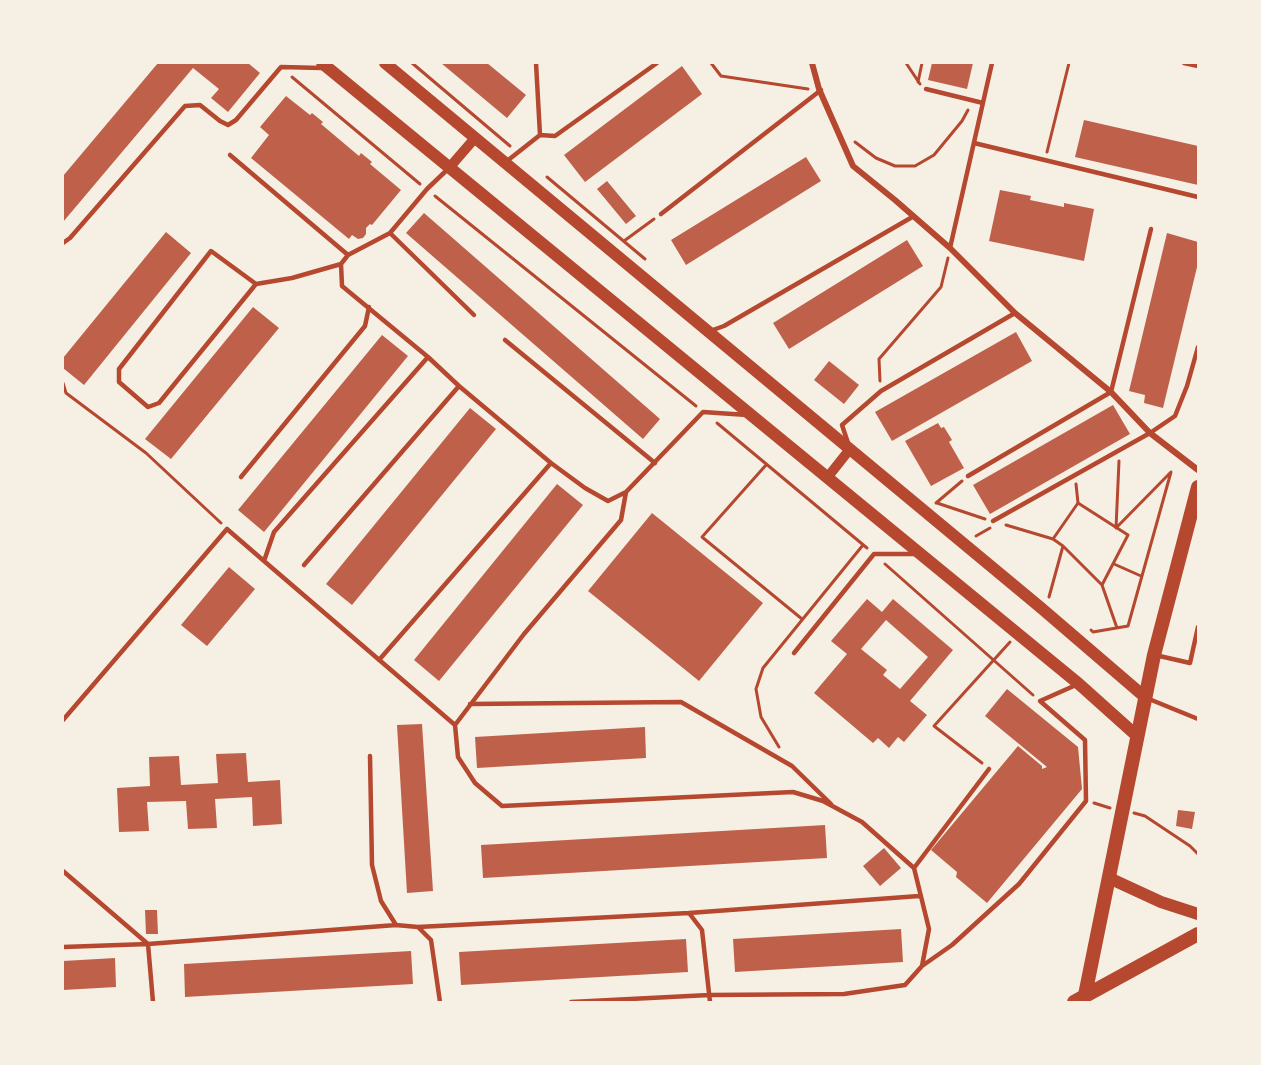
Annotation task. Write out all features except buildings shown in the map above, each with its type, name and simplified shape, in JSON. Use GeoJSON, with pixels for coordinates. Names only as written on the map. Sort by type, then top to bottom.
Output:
{"type":"FeatureCollection","features":[{"type":"Feature","properties":{"kind":"main road"},"geometry":{"type":"LineString","coordinates":[[385,63],[1040,607],[1146,698]]}},
{"type":"Feature","properties":{"kind":"main road"},"geometry":{"type":"LineString","coordinates":[[325,66],[1079,684],[1137,736]]}},
{"type":"Feature","properties":{"kind":"main road"},"geometry":{"type":"LineString","coordinates":[[1080,998],[1109,878],[1155,655],[1198,488]]}},
{"type":"Feature","properties":{"kind":"main road"},"geometry":{"type":"LineString","coordinates":[[1109,878],[1161,902],[1198,914]]}},
{"type":"Feature","properties":{"kind":"main road"},"geometry":{"type":"LineString","coordinates":[[1080,998],[1198,934]]}},
{"type":"Feature","properties":{"kind":"street"},"geometry":{"type":"LineString","coordinates":[[812,63],[820,90],[853,166],[950,248],[1015,313],[1111,393],[1150,433],[1198,470]]}},
{"type":"Feature","properties":{"kind":"street"},"geometry":{"type":"LineString","coordinates":[[449,168],[475,138]]}},
{"type":"Feature","properties":{"kind":"street"},"geometry":{"type":"LineString","coordinates":[[827,478],[850,449]]}},
{"type":"Feature","properties":{"kind":"lane"},"geometry":{"type":"LineString","coordinates":[[536,63],[540,135]]}},
{"type":"Feature","properties":{"kind":"lane"},"geometry":{"type":"LineString","coordinates":[[505,163],[540,135],[555,135],[657,63]]}},
{"type":"Feature","properties":{"kind":"lane"},"geometry":{"type":"LineString","coordinates":[[950,248],[992,63]]}},
{"type":"Feature","properties":{"kind":"lane"},"geometry":{"type":"LineString","coordinates":[[1184,63],[1198,66]]}},
{"type":"Feature","properties":{"kind":"lane"},"geometry":{"type":"LineString","coordinates":[[63,243],[70,238],[185,106],[200,105],[224,124],[232,124],[281,67],[325,66]]}},
{"type":"Feature","properties":{"kind":"lane"},"geometry":{"type":"LineString","coordinates":[[926,89],[983,103]]}},
{"type":"Feature","properties":{"kind":"lane"},"geometry":{"type":"LineString","coordinates":[[661,214],[820,90]]}},
{"type":"Feature","properties":{"kind":"lane"},"geometry":{"type":"LineString","coordinates":[[974,142],[1198,197]]}},
{"type":"Feature","properties":{"kind":"lane"},"geometry":{"type":"LineString","coordinates":[[230,155],[348,255]]}},
{"type":"Feature","properties":{"kind":"lane"},"geometry":{"type":"LineString","coordinates":[[256,284],[211,251],[119,369],[119,382],[148,407],[159,403],[256,284],[292,278],[341,264],[348,255],[390,233],[427,189],[449,168]]}},
{"type":"Feature","properties":{"kind":"lane"},"geometry":{"type":"LineString","coordinates":[[709,332],[724,326],[914,216]]}},
{"type":"Feature","properties":{"kind":"lane"},"geometry":{"type":"LineString","coordinates":[[968,476],[1111,393],[1151,229]]}},
{"type":"Feature","properties":{"kind":"lane"},"geometry":{"type":"LineString","coordinates":[[390,233],[474,315]]}},
{"type":"Feature","properties":{"kind":"lane"},"geometry":{"type":"LineString","coordinates":[[341,264],[342,286],[550,463],[608,501],[626,492],[703,412],[752,416]]}},
{"type":"Feature","properties":{"kind":"lane"},"geometry":{"type":"LineString","coordinates":[[240,477],[365,326],[369,307]]}},
{"type":"Feature","properties":{"kind":"lane"},"geometry":{"type":"LineString","coordinates":[[850,449],[842,425],[881,391],[1015,313]]}},
{"type":"Feature","properties":{"kind":"lane"},"geometry":{"type":"LineString","coordinates":[[505,340],[655,463]]}},
{"type":"Feature","properties":{"kind":"lane"},"geometry":{"type":"LineString","coordinates":[[993,521],[1150,433],[1175,416],[1187,386],[1198,347]]}},
{"type":"Feature","properties":{"kind":"lane"},"geometry":{"type":"LineString","coordinates":[[264,561],[274,532],[428,357]]}},
{"type":"Feature","properties":{"kind":"lane"},"geometry":{"type":"LineString","coordinates":[[304,565],[459,386]]}},
{"type":"Feature","properties":{"kind":"lane"},"geometry":{"type":"LineString","coordinates":[[379,660],[550,463]]}},
{"type":"Feature","properties":{"kind":"lane"},"geometry":{"type":"LineString","coordinates":[[626,492],[621,520],[524,634],[455,725],[458,758],[475,783],[502,806],[793,792],[823,801],[862,822],[914,868],[929,929],[922,966]]}},
{"type":"Feature","properties":{"kind":"lane"},"geometry":{"type":"LineString","coordinates":[[63,720],[227,529],[455,725]]}},
{"type":"Feature","properties":{"kind":"lane"},"geometry":{"type":"LineString","coordinates":[[794,653],[874,554],[921,554]]}},
{"type":"Feature","properties":{"kind":"lane"},"geometry":{"type":"LineString","coordinates":[[1155,655],[1190,663],[1198,627]]}},
{"type":"Feature","properties":{"kind":"lane"},"geometry":{"type":"LineString","coordinates":[[572,1002],[709,995],[844,994],[905,985],[922,966],[952,945],[1019,884],[1086,801],[1084,740],[1040,701],[1079,684]]}},
{"type":"Feature","properties":{"kind":"lane"},"geometry":{"type":"LineString","coordinates":[[1146,698],[1198,719]]}},
{"type":"Feature","properties":{"kind":"lane"},"geometry":{"type":"LineString","coordinates":[[470,704],[681,702],[792,766],[834,807]]}},
{"type":"Feature","properties":{"kind":"lane"},"geometry":{"type":"LineString","coordinates":[[370,756],[372,865],[381,901],[396,925]]}},
{"type":"Feature","properties":{"kind":"lane"},"geometry":{"type":"LineString","coordinates":[[914,868],[989,769]]}},
{"type":"Feature","properties":{"kind":"lane"},"geometry":{"type":"LineString","coordinates":[[63,871],[148,944],[153,1002]]}},
{"type":"Feature","properties":{"kind":"lane"},"geometry":{"type":"LineString","coordinates":[[63,947],[148,944],[396,925],[418,927],[689,913],[920,896]]}},
{"type":"Feature","properties":{"kind":"lane"},"geometry":{"type":"LineString","coordinates":[[689,913],[702,930],[710,1002]]}},
{"type":"Feature","properties":{"kind":"lane"},"geometry":{"type":"LineString","coordinates":[[418,927],[431,940],[441,1002]]}},
{"type":"Feature","properties":{"kind":"path"},"geometry":{"type":"LineString","coordinates":[[412,63],[507,143]]}},
{"type":"Feature","properties":{"kind":"path"},"geometry":{"type":"LineString","coordinates":[[711,63],[721,76],[820,90]]}},
{"type":"Feature","properties":{"kind":"path"},"geometry":{"type":"LineString","coordinates":[[906,63],[912,74]]}},
{"type":"Feature","properties":{"kind":"path"},"geometry":{"type":"LineString","coordinates":[[918,82],[922,63]]}},
{"type":"Feature","properties":{"kind":"path"},"geometry":{"type":"LineString","coordinates":[[1045,160],[1069,63]]}},
{"type":"Feature","properties":{"kind":"path"},"geometry":{"type":"LineString","coordinates":[[293,78],[874,554],[1040,701]]}},
{"type":"Feature","properties":{"kind":"path"},"geometry":{"type":"LineString","coordinates":[[852,139],[876,158],[895,166],[915,166],[934,155],[962,121],[970,106],[983,103]]}},
{"type":"Feature","properties":{"kind":"path"},"geometry":{"type":"LineString","coordinates":[[624,241],[661,214]]}},
{"type":"Feature","properties":{"kind":"path"},"geometry":{"type":"LineString","coordinates":[[881,391],[879,359],[941,287],[950,248]]}},
{"type":"Feature","properties":{"kind":"path"},"geometry":{"type":"LineString","coordinates":[[63,383],[66,393],[146,453],[227,529]]}},
{"type":"Feature","properties":{"kind":"path"},"geometry":{"type":"LineString","coordinates":[[1116,528],[1119,456]]}},
{"type":"Feature","properties":{"kind":"path"},"geometry":{"type":"LineString","coordinates":[[767,465],[702,537],[802,620]]}},
{"type":"Feature","properties":{"kind":"path"},"geometry":{"type":"LineString","coordinates":[[1116,528],[1170,472],[1128,626]]}},
{"type":"Feature","properties":{"kind":"path"},"geometry":{"type":"LineString","coordinates":[[936,503],[968,476]]}},
{"type":"Feature","properties":{"kind":"path"},"geometry":{"type":"LineString","coordinates":[[1076,480],[1078,503],[1053,539],[1102,585],[1117,628]]}},
{"type":"Feature","properties":{"kind":"path"},"geometry":{"type":"LineString","coordinates":[[1078,503],[1128,535],[1102,585]]}},
{"type":"Feature","properties":{"kind":"path"},"geometry":{"type":"LineString","coordinates":[[792,766],[760,717],[756,689],[763,668],[863,545]]}},
{"type":"Feature","properties":{"kind":"path"},"geometry":{"type":"LineString","coordinates":[[1040,607],[1049,598],[1063,546]]}},
{"type":"Feature","properties":{"kind":"path"},"geometry":{"type":"LineString","coordinates":[[1114,564],[1141,576]]}},
{"type":"Feature","properties":{"kind":"path"},"geometry":{"type":"LineString","coordinates":[[989,769],[934,726],[1017,633]]}},
{"type":"Feature","properties":{"kind":"path"},"geometry":{"type":"LineString","coordinates":[[1104,806],[1145,816],[1190,846],[1198,854]]}}]}
